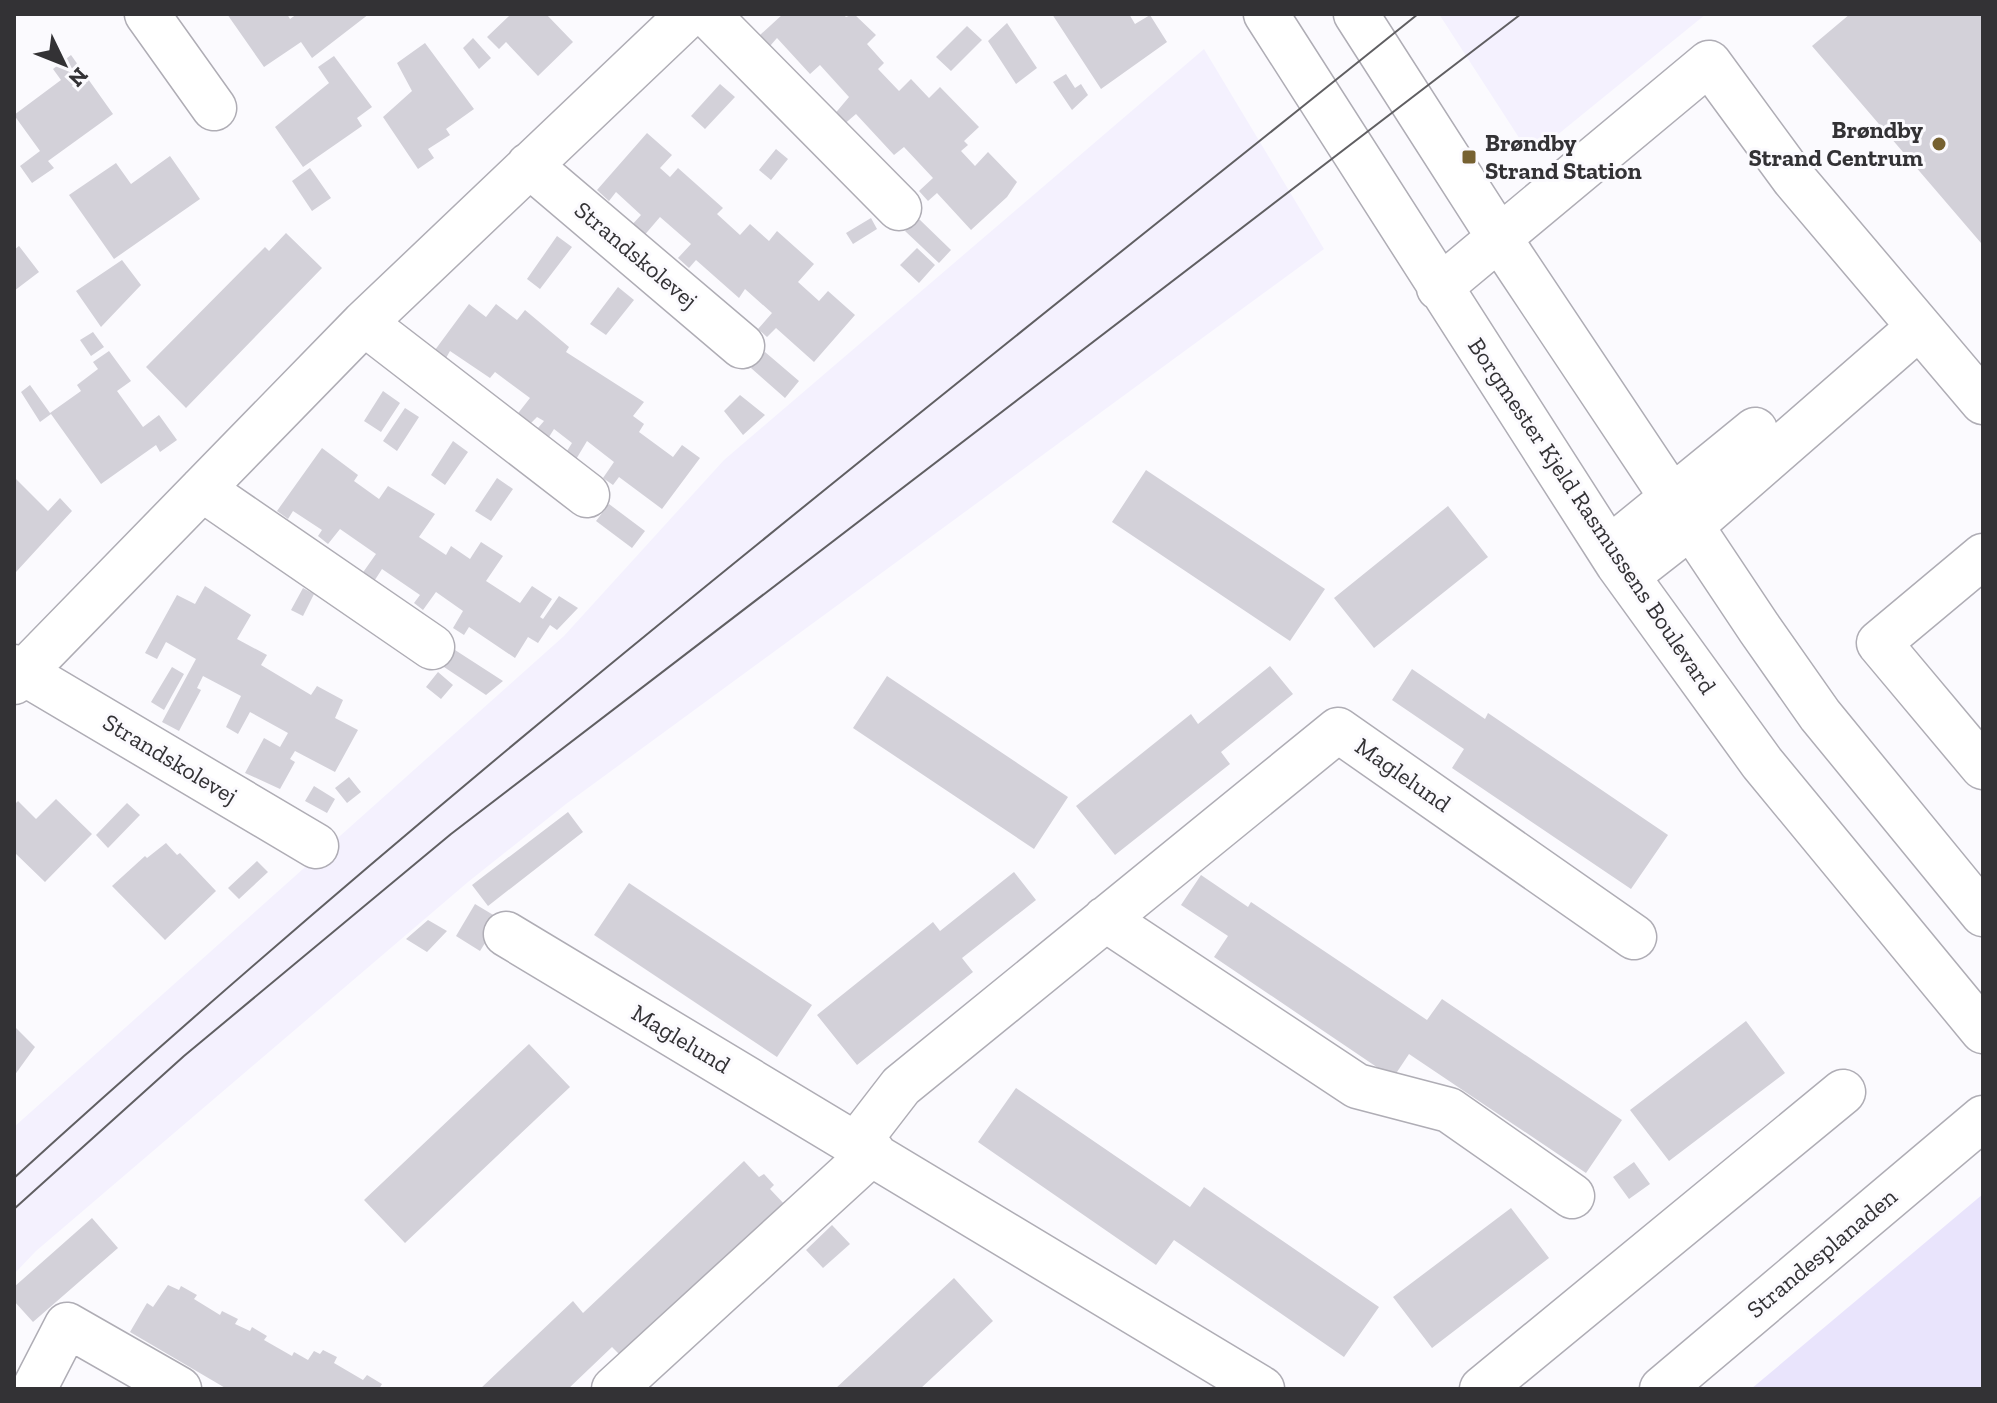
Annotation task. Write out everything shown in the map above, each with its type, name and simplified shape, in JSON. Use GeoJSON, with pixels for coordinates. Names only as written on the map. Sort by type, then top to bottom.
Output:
{"type":"FeatureCollection","features":[{"type":"Feature","properties":{"kind":"street"},"geometry":{"type":"LineString","coordinates":[[147,14],[214,108]]}},
{"type":"Feature","properties":{"kind":"street","name":"Strandskolevej"},"geometry":{"type":"LineString","coordinates":[[316,846],[17,674],[364,323],[689,14]]}},
{"type":"Feature","properties":{"kind":"street"},"geometry":{"type":"LineString","coordinates":[[707,14],[899,208]]}},
{"type":"Feature","properties":{"kind":"street","name":"Borgmester Kjeld Rasmussens Boulevard"},"geometry":{"type":"LineString","coordinates":[[1266,14],[1618,563],[1762,763],[1983,1031]]}},
{"type":"Feature","properties":{"kind":"street"},"geometry":{"type":"LineString","coordinates":[[1356,14],[1507,249],[1820,715],[1983,914]]}},
{"type":"Feature","properties":{"kind":"street"},"geometry":{"type":"LineString","coordinates":[[1439,288],[1507,249],[1709,63],[1794,179],[1983,402]]}},
{"type":"Feature","properties":{"kind":"street","name":"Strandskolevej"},"geometry":{"type":"LineString","coordinates":[[529,165],[742,346]]}},
{"type":"Feature","properties":{"kind":"street"},"geometry":{"type":"LineString","coordinates":[[1618,563],[1909,317]]}},
{"type":"Feature","properties":{"kind":"street"},"geometry":{"type":"LineString","coordinates":[[364,323],[587,495]]}},
{"type":"Feature","properties":{"kind":"street"},"geometry":{"type":"LineString","coordinates":[[202,489],[432,647]]}},
{"type":"Feature","properties":{"kind":"street"},"geometry":{"type":"LineString","coordinates":[[1983,556],[1879,643],[1983,767]]}},
{"type":"Feature","properties":{"kind":"street","name":"Maglelund"},"geometry":{"type":"LineString","coordinates":[[865,1148],[901,1086],[1338,730],[1634,937]]}},
{"type":"Feature","properties":{"kind":"street"},"geometry":{"type":"LineString","coordinates":[[1105,919],[1357,1086],[1449,1110],[1572,1196]]}},
{"type":"Feature","properties":{"kind":"street","name":"Maglelund"},"geometry":{"type":"LineString","coordinates":[[506,934],[1262,1389]]}},
{"type":"Feature","properties":{"kind":"street"},"geometry":{"type":"LineString","coordinates":[[1482,1389],[1843,1092]]}},
{"type":"Feature","properties":{"kind":"street","name":"Strandesplanaden"},"geometry":{"type":"LineString","coordinates":[[1662,1389],[1983,1118]]}},
{"type":"Feature","properties":{"kind":"street"},"geometry":{"type":"LineString","coordinates":[[614,1389],[865,1148]]}},
{"type":"Feature","properties":{"kind":"street"},"geometry":{"type":"LineString","coordinates":[[34,1389],[67,1325],[179,1389]]}},
{"type":"Feature","properties":{"kind":"shaded area"},"geometry":{"type":"Polygon","coordinates":[[[1439,14],[1706,14],[1551,140],[1527,150],[1439,14]]]}},
{"type":"Feature","properties":{"kind":"shaded area"},"geometry":{"type":"Polygon","coordinates":[[[1204,49],[1324,249],[566,804],[468,882],[36,1251],[14,1274],[14,1127],[564,636],[724,460],[1204,49]]]}},
{"type":"Feature","properties":{"kind":"shaded area"},"geometry":{"type":"Polygon","coordinates":[[[1983,1194],[1983,1389],[1751,1389],[1983,1194]]]}},
{"type":"Feature","properties":{"kind":"building"},"geometry":{"type":"Polygon","coordinates":[[[227,14],[287,14],[290,19],[297,14],[369,14],[312,58],[301,42],[264,67],[227,14]]]}},
{"type":"Feature","properties":{"kind":"building"},"geometry":{"type":"Polygon","coordinates":[[[506,14],[546,14],[573,42],[538,76],[506,42],[499,49],[487,37],[509,16],[506,14]]]}},
{"type":"Feature","properties":{"kind":"building"},"geometry":{"type":"Polygon","coordinates":[[[783,14],[843,14],[846,17],[854,14],[876,35],[867,44],[884,63],[878,69],[899,91],[911,79],[929,98],[940,87],[979,127],[964,141],[968,145],[961,151],[975,166],[988,152],[1017,182],[1007,197],[971,230],[937,193],[928,201],[919,191],[933,178],[904,147],[894,155],[856,114],[842,126],[833,116],[849,97],[820,65],[810,74],[777,38],[770,46],[760,35],[783,14]]]}},
{"type":"Feature","properties":{"kind":"building"},"geometry":{"type":"Polygon","coordinates":[[[1052,14],[1129,14],[1135,24],[1150,15],[1167,42],[1101,89],[1052,14]]]}},
{"type":"Feature","properties":{"kind":"building","name":"Brøndby Strand Centrum"},"geometry":{"type":"Polygon","coordinates":[[[1850,14],[1983,14],[1981,243],[1812,46],[1850,14]]]}},
{"type":"Feature","properties":{"kind":"building"},"geometry":{"type":"Polygon","coordinates":[[[1007,23],[1037,68],[1016,84],[988,41],[1007,23]]]}},
{"type":"Feature","properties":{"kind":"building"},"geometry":{"type":"Polygon","coordinates":[[[967,26],[982,40],[951,71],[936,57],[967,26]]]}},
{"type":"Feature","properties":{"kind":"building"},"geometry":{"type":"Polygon","coordinates":[[[473,38],[491,58],[479,69],[463,48],[473,38]]]}},
{"type":"Feature","properties":{"kind":"building"},"geometry":{"type":"Polygon","coordinates":[[[425,43],[474,109],[446,129],[450,135],[428,149],[434,158],[418,169],[383,117],[412,91],[397,63],[425,43]]]}},
{"type":"Feature","properties":{"kind":"building"},"geometry":{"type":"Polygon","coordinates":[[[71,55],[113,114],[48,161],[54,168],[32,183],[20,166],[40,151],[14,115],[61,80],[53,69],[71,55]]]}},
{"type":"Feature","properties":{"kind":"building"},"geometry":{"type":"Polygon","coordinates":[[[334,56],[372,107],[357,118],[362,126],[303,167],[275,127],[329,83],[318,67],[334,56]]]}},
{"type":"Feature","properties":{"kind":"building"},"geometry":{"type":"Polygon","coordinates":[[[1066,74],[1075,88],[1081,84],[1088,95],[1072,110],[1053,82],[1066,74]]]}},
{"type":"Feature","properties":{"kind":"building"},"geometry":{"type":"Polygon","coordinates":[[[720,84],[735,97],[705,129],[691,116],[720,84]]]}},
{"type":"Feature","properties":{"kind":"building"},"geometry":{"type":"Polygon","coordinates":[[[647,133],[672,155],[660,168],[670,177],[678,168],[723,208],[717,214],[740,235],[750,224],[769,241],[777,231],[814,264],[798,282],[819,301],[828,291],[855,315],[814,362],[776,328],[767,337],[758,329],[772,313],[745,289],[739,298],[696,260],[689,268],[678,258],[691,244],[660,217],[642,238],[630,227],[641,215],[616,192],[609,201],[597,190],[647,133]]]}},
{"type":"Feature","properties":{"kind":"building"},"geometry":{"type":"Polygon","coordinates":[[[776,149],[788,159],[771,180],[759,170],[776,149]]]}},
{"type":"Feature","properties":{"kind":"building"},"geometry":{"type":"Polygon","coordinates":[[[170,156],[200,199],[114,259],[69,195],[116,163],[131,184],[170,156]]]}},
{"type":"Feature","properties":{"kind":"building"},"geometry":{"type":"Polygon","coordinates":[[[310,168],[331,198],[312,211],[292,181],[310,168]]]}},
{"type":"Feature","properties":{"kind":"building"},"geometry":{"type":"Polygon","coordinates":[[[871,218],[877,229],[853,244],[846,233],[871,218]]]}},
{"type":"Feature","properties":{"kind":"building"},"geometry":{"type":"Polygon","coordinates":[[[918,218],[951,250],[939,263],[905,231],[918,218]]]}},
{"type":"Feature","properties":{"kind":"building"},"geometry":{"type":"Polygon","coordinates":[[[286,233],[322,268],[186,408],[146,367],[265,247],[269,251],[286,233]]]}},
{"type":"Feature","properties":{"kind":"building"},"geometry":{"type":"Polygon","coordinates":[[[557,236],[572,247],[540,289],[527,279],[557,236]]]}},
{"type":"Feature","properties":{"kind":"building"},"geometry":{"type":"Polygon","coordinates":[[[19,246],[39,272],[14,291],[14,250],[19,246]]]}},
{"type":"Feature","properties":{"kind":"building"},"geometry":{"type":"Polygon","coordinates":[[[917,248],[935,265],[919,283],[900,265],[917,248]]]}},
{"type":"Feature","properties":{"kind":"building"},"geometry":{"type":"Polygon","coordinates":[[[122,260],[141,285],[101,327],[76,291],[122,260]]]}},
{"type":"Feature","properties":{"kind":"building"},"geometry":{"type":"Polygon","coordinates":[[[618,287],[634,300],[606,335],[590,324],[618,287]]]}},
{"type":"Feature","properties":{"kind":"building"},"geometry":{"type":"Polygon","coordinates":[[[469,304],[486,317],[496,304],[517,320],[525,310],[569,347],[566,352],[644,402],[633,416],[644,424],[639,432],[673,457],[682,445],[700,458],[662,509],[619,477],[613,485],[603,478],[614,462],[587,441],[572,466],[562,459],[572,443],[554,429],[549,437],[538,428],[544,421],[537,417],[524,430],[512,421],[530,398],[495,372],[490,378],[450,351],[446,358],[435,350],[469,304]]]}},
{"type":"Feature","properties":{"kind":"building"},"geometry":{"type":"Polygon","coordinates":[[[93,332],[104,347],[91,356],[80,340],[93,332]]]}},
{"type":"Feature","properties":{"kind":"building"},"geometry":{"type":"Polygon","coordinates":[[[109,351],[131,381],[117,391],[143,427],[159,415],[177,440],[160,452],[156,445],[101,484],[51,414],[40,422],[21,392],[30,385],[50,413],[81,391],[77,385],[98,369],[93,362],[109,351]]]}},
{"type":"Feature","properties":{"kind":"building"},"geometry":{"type":"Polygon","coordinates":[[[765,352],[799,381],[785,398],[751,368],[765,352]]]}},
{"type":"Feature","properties":{"kind":"building"},"geometry":{"type":"Polygon","coordinates":[[[383,391],[400,403],[381,432],[364,421],[383,391]]]}},
{"type":"Feature","properties":{"kind":"building"},"geometry":{"type":"Polygon","coordinates":[[[740,395],[765,415],[743,435],[724,411],[740,395]]]}},
{"type":"Feature","properties":{"kind":"building"},"geometry":{"type":"Polygon","coordinates":[[[405,408],[419,417],[397,451],[383,441],[405,408]]]}},
{"type":"Feature","properties":{"kind":"building"},"geometry":{"type":"Polygon","coordinates":[[[453,441],[468,452],[445,485],[431,475],[453,441]]]}},
{"type":"Feature","properties":{"kind":"building"},"geometry":{"type":"Polygon","coordinates":[[[322,448],[358,475],[354,481],[379,499],[388,486],[435,514],[419,537],[446,555],[451,546],[470,559],[481,542],[503,556],[486,581],[520,603],[532,586],[552,599],[540,617],[543,619],[559,596],[578,608],[557,630],[550,625],[538,643],[528,637],[515,658],[469,627],[464,635],[453,628],[463,611],[436,592],[423,610],[414,603],[420,595],[382,569],[371,586],[359,578],[376,554],[340,529],[328,544],[318,536],[322,530],[293,511],[288,519],[277,511],[322,448]]]}},
{"type":"Feature","properties":{"kind":"building"},"geometry":{"type":"Polygon","coordinates":[[[1146,470],[1325,589],[1290,641],[1112,522],[1146,470]]]}},
{"type":"Feature","properties":{"kind":"building"},"geometry":{"type":"Polygon","coordinates":[[[14,477],[48,511],[60,498],[72,511],[16,572],[14,477]]]}},
{"type":"Feature","properties":{"kind":"building"},"geometry":{"type":"Polygon","coordinates":[[[497,478],[513,489],[491,521],[475,511],[497,478]]]}},
{"type":"Feature","properties":{"kind":"building"},"geometry":{"type":"Polygon","coordinates":[[[609,504],[645,531],[632,548],[596,521],[609,504]]]}},
{"type":"Feature","properties":{"kind":"building"},"geometry":{"type":"Polygon","coordinates":[[[1448,506],[1488,557],[1374,648],[1334,598],[1448,506]]]}},
{"type":"Feature","properties":{"kind":"building"},"geometry":{"type":"Polygon","coordinates":[[[205,586],[251,615],[237,639],[267,655],[261,665],[311,695],[317,686],[343,700],[335,718],[358,730],[335,772],[295,751],[290,759],[295,762],[280,789],[245,773],[264,738],[280,747],[288,733],[250,712],[238,734],[226,727],[241,696],[203,676],[197,688],[201,690],[179,731],[162,722],[196,659],[166,642],[157,659],[145,653],[177,595],[195,604],[205,586]]]}},
{"type":"Feature","properties":{"kind":"building"},"geometry":{"type":"Polygon","coordinates":[[[303,588],[314,594],[303,616],[291,610],[303,588]]]}},
{"type":"Feature","properties":{"kind":"building"},"geometry":{"type":"Polygon","coordinates":[[[455,650],[503,681],[486,695],[444,667],[455,650]]]}},
{"type":"Feature","properties":{"kind":"building"},"geometry":{"type":"Polygon","coordinates":[[[1270,666],[1293,694],[1221,752],[1230,764],[1115,855],[1076,806],[1191,714],[1198,724],[1270,666]]]}},
{"type":"Feature","properties":{"kind":"building"},"geometry":{"type":"Polygon","coordinates":[[[172,667],[184,674],[164,710],[151,702],[172,667]]]}},
{"type":"Feature","properties":{"kind":"building"},"geometry":{"type":"Polygon","coordinates":[[[1412,669],[1485,719],[1488,713],[1668,835],[1631,889],[1452,768],[1464,749],[1392,700],[1412,669]]]}},
{"type":"Feature","properties":{"kind":"building"},"geometry":{"type":"Polygon","coordinates":[[[438,672],[453,685],[441,699],[426,687],[438,672]]]}},
{"type":"Feature","properties":{"kind":"building"},"geometry":{"type":"Polygon","coordinates":[[[887,676],[1068,797],[1034,849],[853,728],[887,676]]]}},
{"type":"Feature","properties":{"kind":"building"},"geometry":{"type":"Polygon","coordinates":[[[349,777],[361,792],[347,803],[335,788],[349,777]]]}},
{"type":"Feature","properties":{"kind":"building"},"geometry":{"type":"Polygon","coordinates":[[[314,786],[335,799],[327,813],[305,801],[314,786]]]}},
{"type":"Feature","properties":{"kind":"building"},"geometry":{"type":"Polygon","coordinates":[[[56,799],[92,834],[45,882],[14,852],[14,805],[18,801],[36,819],[56,799]]]}},
{"type":"Feature","properties":{"kind":"building"},"geometry":{"type":"Polygon","coordinates":[[[127,803],[140,815],[108,848],[96,835],[127,803]]]}},
{"type":"Feature","properties":{"kind":"building"},"geometry":{"type":"Polygon","coordinates":[[[568,812],[583,832],[488,906],[472,885],[568,812]]]}},
{"type":"Feature","properties":{"kind":"building"},"geometry":{"type":"Polygon","coordinates":[[[166,843],[177,855],[180,853],[216,891],[165,940],[112,886],[145,856],[147,858],[166,843]]]}},
{"type":"Feature","properties":{"kind":"building"},"geometry":{"type":"Polygon","coordinates":[[[257,861],[268,872],[239,899],[228,888],[257,861]]]}},
{"type":"Feature","properties":{"kind":"building"},"geometry":{"type":"Polygon","coordinates":[[[1014,872],[1036,900],[962,958],[973,972],[857,1065],[817,1015],[933,922],[940,931],[1014,872]]]}},
{"type":"Feature","properties":{"kind":"building"},"geometry":{"type":"Polygon","coordinates":[[[1201,875],[1248,907],[1251,902],[1427,1020],[1442,999],[1622,1120],[1586,1173],[1409,1054],[1393,1078],[1214,957],[1228,936],[1181,905],[1201,875]]]}},
{"type":"Feature","properties":{"kind":"building"},"geometry":{"type":"Polygon","coordinates":[[[629,883],[812,1005],[777,1057],[594,935],[629,883]]]}},
{"type":"Feature","properties":{"kind":"building"},"geometry":{"type":"Polygon","coordinates":[[[475,904],[500,919],[480,951],[456,936],[475,904]]]}},
{"type":"Feature","properties":{"kind":"building"},"geometry":{"type":"Polygon","coordinates":[[[428,920],[447,931],[427,952],[406,939],[428,920]]]}},
{"type":"Feature","properties":{"kind":"building"},"geometry":{"type":"Polygon","coordinates":[[[1746,1021],[1785,1073],[1669,1161],[1630,1110],[1746,1021]]]}},
{"type":"Feature","properties":{"kind":"building"},"geometry":{"type":"Polygon","coordinates":[[[14,1026],[35,1047],[14,1076],[14,1026]]]}},
{"type":"Feature","properties":{"kind":"building"},"geometry":{"type":"Polygon","coordinates":[[[529,1044],[570,1087],[405,1243],[364,1200],[529,1044]]]}},
{"type":"Feature","properties":{"kind":"building"},"geometry":{"type":"Polygon","coordinates":[[[1016,1088],[1190,1207],[1204,1187],[1379,1307],[1344,1357],[1174,1240],[1156,1265],[978,1142],[1016,1088]]]}},
{"type":"Feature","properties":{"kind":"building"},"geometry":{"type":"Polygon","coordinates":[[[744,1161],[759,1177],[764,1174],[774,1185],[770,1189],[786,1206],[624,1359],[612,1347],[568,1389],[480,1389],[573,1301],[583,1313],[744,1161]]]}},
{"type":"Feature","properties":{"kind":"building"},"geometry":{"type":"Polygon","coordinates":[[[1634,1162],[1650,1184],[1629,1199],[1613,1177],[1634,1162]]]}},
{"type":"Feature","properties":{"kind":"building"},"geometry":{"type":"Polygon","coordinates":[[[1511,1208],[1549,1258],[1432,1348],[1393,1297],[1511,1208]]]}},
{"type":"Feature","properties":{"kind":"building"},"geometry":{"type":"Polygon","coordinates":[[[92,1218],[118,1248],[33,1322],[14,1301],[14,1287],[92,1218]]]}},
{"type":"Feature","properties":{"kind":"building"},"geometry":{"type":"Polygon","coordinates":[[[832,1225],[850,1244],[823,1268],[806,1250],[832,1225]]]}},
{"type":"Feature","properties":{"kind":"building"},"geometry":{"type":"Polygon","coordinates":[[[954,1278],[993,1321],[920,1389],[835,1389],[954,1278]]]}},
{"type":"Feature","properties":{"kind":"building"},"geometry":{"type":"Polygon","coordinates":[[[168,1285],[179,1290],[181,1286],[197,1295],[194,1299],[220,1315],[222,1311],[238,1319],[235,1324],[250,1331],[252,1327],[267,1336],[264,1340],[292,1356],[294,1352],[308,1360],[314,1351],[320,1354],[323,1350],[337,1357],[334,1363],[363,1380],[367,1375],[382,1384],[379,1389],[227,1389],[130,1332],[147,1303],[153,1307],[168,1285]]]}},
{"type":"Feature","properties":{"kind":"tram line"},"geometry":{"type":"LineString","coordinates":[[14,1178],[184,1026],[531,730],[1418,14]]}},
{"type":"Feature","properties":{"kind":"tram line"},"geometry":{"type":"LineString","coordinates":[[14,1209],[184,1056],[451,834],[1521,14]]}},
{"type":"Feature","properties":{"kind":"place","name":"Brøndby Strand Centrum"},"geometry":{"type":"Point","coordinates":[1939,144]}},
{"type":"Feature","properties":{"kind":"place","name":"Brøndby Strand Station"},"geometry":{"type":"Point","coordinates":[1469,157]}}]}
